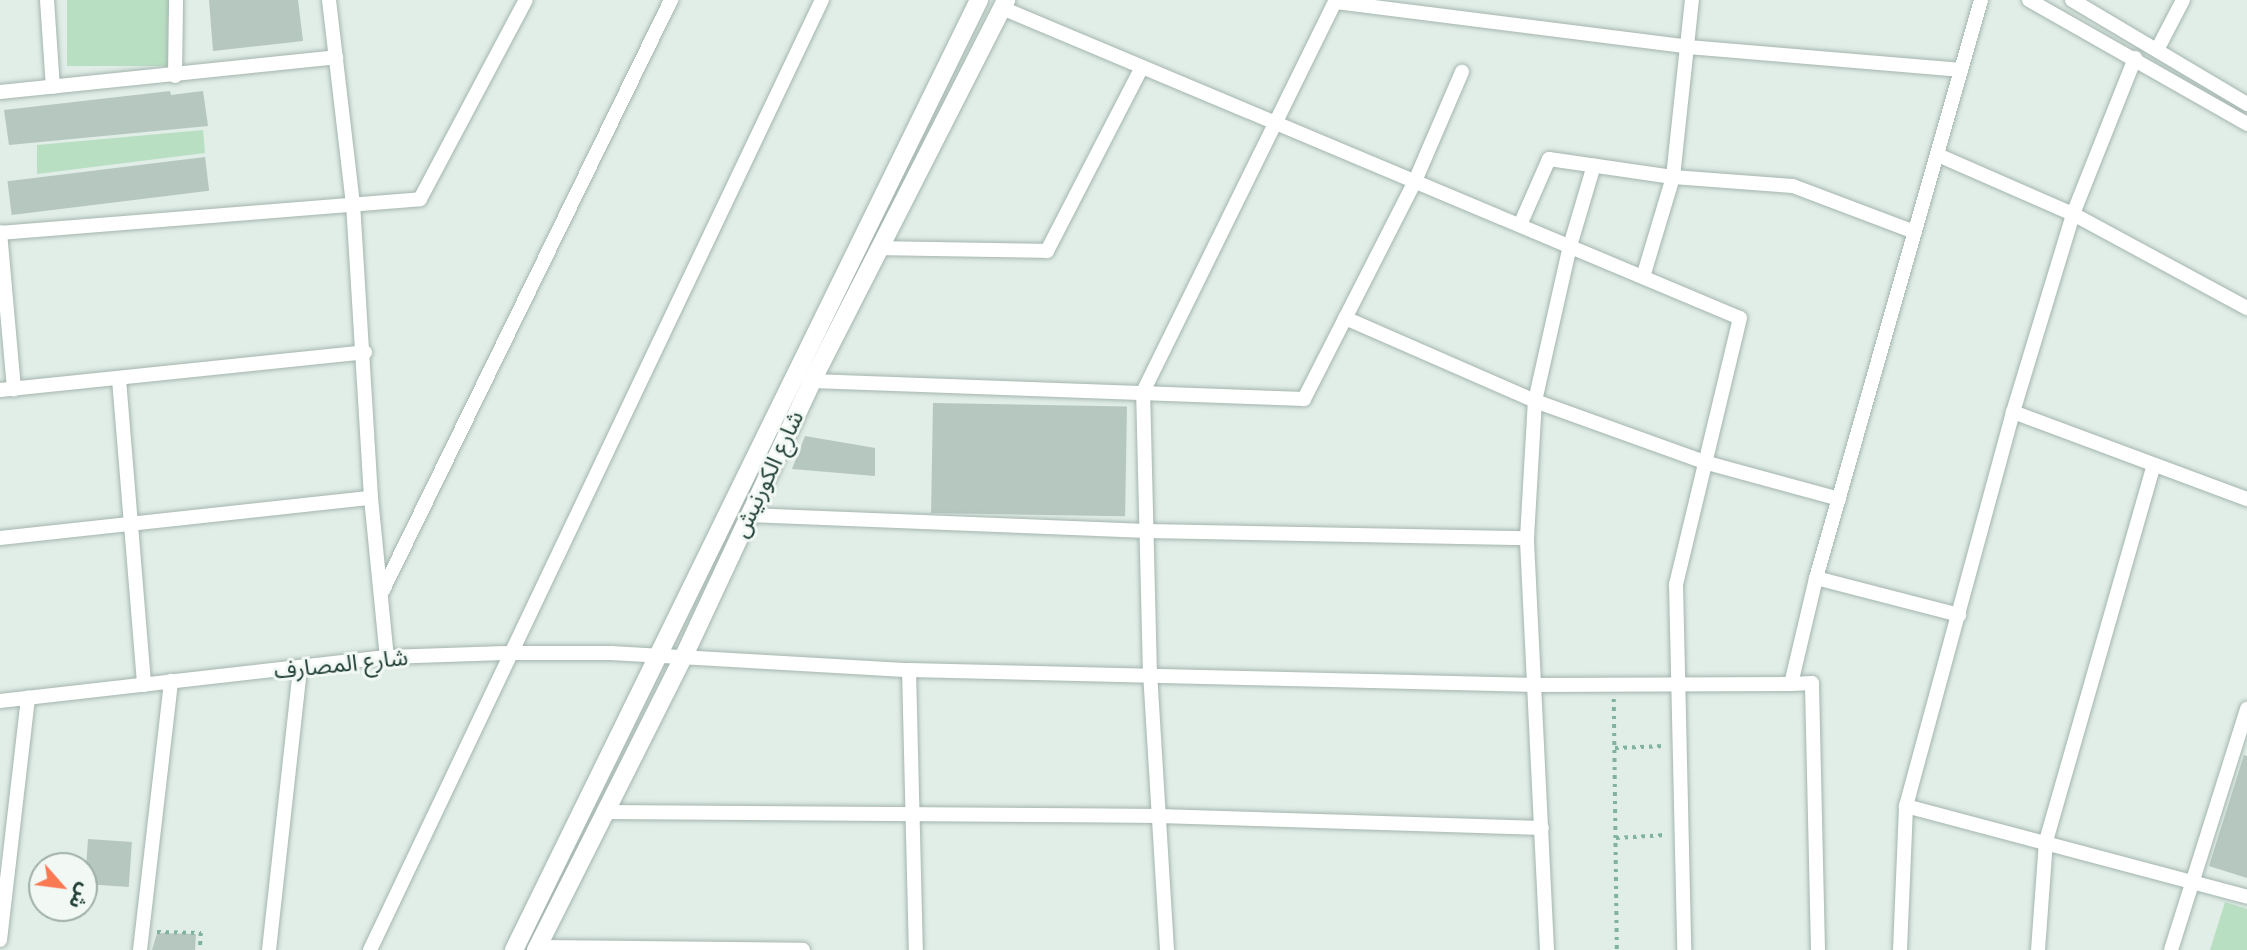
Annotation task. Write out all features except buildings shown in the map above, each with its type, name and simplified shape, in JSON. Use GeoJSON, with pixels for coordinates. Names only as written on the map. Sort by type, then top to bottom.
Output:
{"type":"FeatureCollection","features":[{"type":"Feature","properties":{"kind":"street"},"geometry":{"type":"LineString","coordinates":[[47,0],[53,87]]}},
{"type":"Feature","properties":{"kind":"street"},"geometry":{"type":"LineString","coordinates":[[175,76],[176,0]]}},
{"type":"Feature","properties":{"kind":"street"},"geometry":{"type":"LineString","coordinates":[[329,0],[353,203],[365,352],[371,498],[387,657]]}},
{"type":"Feature","properties":{"kind":"street"},"geometry":{"type":"LineString","coordinates":[[365,352],[7,390],[0,232],[421,198],[526,0]]}},
{"type":"Feature","properties":{"kind":"street"},"geometry":{"type":"LineString","coordinates":[[382,591],[671,0]]}},
{"type":"Feature","properties":{"kind":"street"},"geometry":{"type":"LineString","coordinates":[[369,950],[822,0]]}},
{"type":"Feature","properties":{"kind":"street","name":"شارع الكورنيش"},"geometry":{"type":"LineString","coordinates":[[514,950],[662,655],[979,0]]}},
{"type":"Feature","properties":{"kind":"street"},"geometry":{"type":"LineString","coordinates":[[1643,277],[1673,177],[1692,0]]}},
{"type":"Feature","properties":{"kind":"street"},"geometry":{"type":"LineString","coordinates":[[1818,950],[1812,683],[1791,684],[1816,578],[1915,232],[1940,156],[1981,0]]}},
{"type":"Feature","properties":{"kind":"street"},"geometry":{"type":"LineString","coordinates":[[2029,0],[2247,124]]}},
{"type":"Feature","properties":{"kind":"street"},"geometry":{"type":"LineString","coordinates":[[2072,0],[2247,104]]}},
{"type":"Feature","properties":{"kind":"street"},"geometry":{"type":"LineString","coordinates":[[2157,50],[2183,0]]}},
{"type":"Feature","properties":{"kind":"street"},"geometry":{"type":"LineString","coordinates":[[1167,950],[1150,675],[1143,392],[1335,2],[1689,47],[1961,70]]}},
{"type":"Feature","properties":{"kind":"street"},"geometry":{"type":"LineString","coordinates":[[1004,4],[1142,67],[1740,318],[1676,584],[1684,950]]}},
{"type":"Feature","properties":{"kind":"street","name":"شارع الكورنيش"},"geometry":{"type":"LineString","coordinates":[[537,949],[684,656],[812,381],[1004,4]]}},
{"type":"Feature","properties":{"kind":"street"},"geometry":{"type":"LineString","coordinates":[[0,92],[175,76],[336,57]]}},
{"type":"Feature","properties":{"kind":"street"},"geometry":{"type":"LineString","coordinates":[[1900,950],[1906,806],[2012,412],[2073,215],[2135,58]]}},
{"type":"Feature","properties":{"kind":"street"},"geometry":{"type":"LineString","coordinates":[[878,248],[1047,251],[1142,67]]}},
{"type":"Feature","properties":{"kind":"street"},"geometry":{"type":"LineString","coordinates":[[812,381],[1304,400],[1415,181],[1462,72]]}},
{"type":"Feature","properties":{"kind":"street"},"geometry":{"type":"LineString","coordinates":[[1940,156],[2073,215],[2247,308]]}},
{"type":"Feature","properties":{"kind":"street"},"geometry":{"type":"LineString","coordinates":[[1520,225],[1549,159],[1673,177],[1793,186],[1915,232]]}},
{"type":"Feature","properties":{"kind":"street"},"geometry":{"type":"LineString","coordinates":[[1547,950],[1537,685],[1527,538],[1535,401],[1570,246],[1594,165]]}},
{"type":"Feature","properties":{"kind":"street"},"geometry":{"type":"LineString","coordinates":[[1345,318],[1535,401],[1704,462],[1839,499]]}},
{"type":"Feature","properties":{"kind":"street"},"geometry":{"type":"LineString","coordinates":[[119,379],[144,685]]}},
{"type":"Feature","properties":{"kind":"street"},"geometry":{"type":"LineString","coordinates":[[2012,412],[2247,499]]}},
{"type":"Feature","properties":{"kind":"street"},"geometry":{"type":"LineString","coordinates":[[2038,950],[2046,841],[2154,465]]}},
{"type":"Feature","properties":{"kind":"street"},"geometry":{"type":"LineString","coordinates":[[0,538],[371,498]]}},
{"type":"Feature","properties":{"kind":"street"},"geometry":{"type":"LineString","coordinates":[[748,514],[1147,531],[1527,538]]}},
{"type":"Feature","properties":{"kind":"street"},"geometry":{"type":"LineString","coordinates":[[1816,578],[1959,615]]}},
{"type":"Feature","properties":{"kind":"street","name":"شارع المصارف"},"geometry":{"type":"LineString","coordinates":[[0,701],[387,657],[509,653],[662,655],[909,670],[1614,687],[1677,682],[1791,684]]}},
{"type":"Feature","properties":{"kind":"street"},"geometry":{"type":"LineString","coordinates":[[269,950],[300,669]]}},
{"type":"Feature","properties":{"kind":"street"},"geometry":{"type":"LineString","coordinates":[[909,670],[916,813],[916,950]]}},
{"type":"Feature","properties":{"kind":"street"},"geometry":{"type":"LineString","coordinates":[[140,950],[171,681]]}},
{"type":"Feature","properties":{"kind":"street"},"geometry":{"type":"LineString","coordinates":[[0,940],[28,698]]}},
{"type":"Feature","properties":{"kind":"street"},"geometry":{"type":"LineString","coordinates":[[2171,950],[2247,709]]}},
{"type":"Feature","properties":{"kind":"street"},"geometry":{"type":"LineString","coordinates":[[1906,806],[2193,880],[2247,897]]}},
{"type":"Feature","properties":{"kind":"street"},"geometry":{"type":"LineString","coordinates":[[604,812],[1159,816],[1542,828]]}},
{"type":"Feature","properties":{"kind":"street"},"geometry":{"type":"LineString","coordinates":[[537,949],[803,950]]}},
{"type":"Feature","properties":{"kind":"path"},"geometry":{"type":"LineString","coordinates":[[1614,687],[1617,950]]}},
{"type":"Feature","properties":{"kind":"path"},"geometry":{"type":"LineString","coordinates":[[1615,748],[1679,746]]}},
{"type":"Feature","properties":{"kind":"path"},"geometry":{"type":"LineString","coordinates":[[1616,838],[1681,834]]}},
{"type":"Feature","properties":{"kind":"path"},"geometry":{"type":"LineString","coordinates":[[155,932],[201,933],[200,950]]}},
{"type":"Feature","properties":{"kind":"green space"},"geometry":{"type":"Polygon","coordinates":[[[67,0],[169,0],[169,66],[67,66],[67,0]]]}},
{"type":"Feature","properties":{"kind":"green space"},"geometry":{"type":"Polygon","coordinates":[[[203,130],[205,153],[37,174],[37,145],[203,130]]]}},
{"type":"Feature","properties":{"kind":"green space"},"geometry":{"type":"Polygon","coordinates":[[[2225,902],[2247,909],[2247,950],[2210,950],[2225,902]]]}}]}
